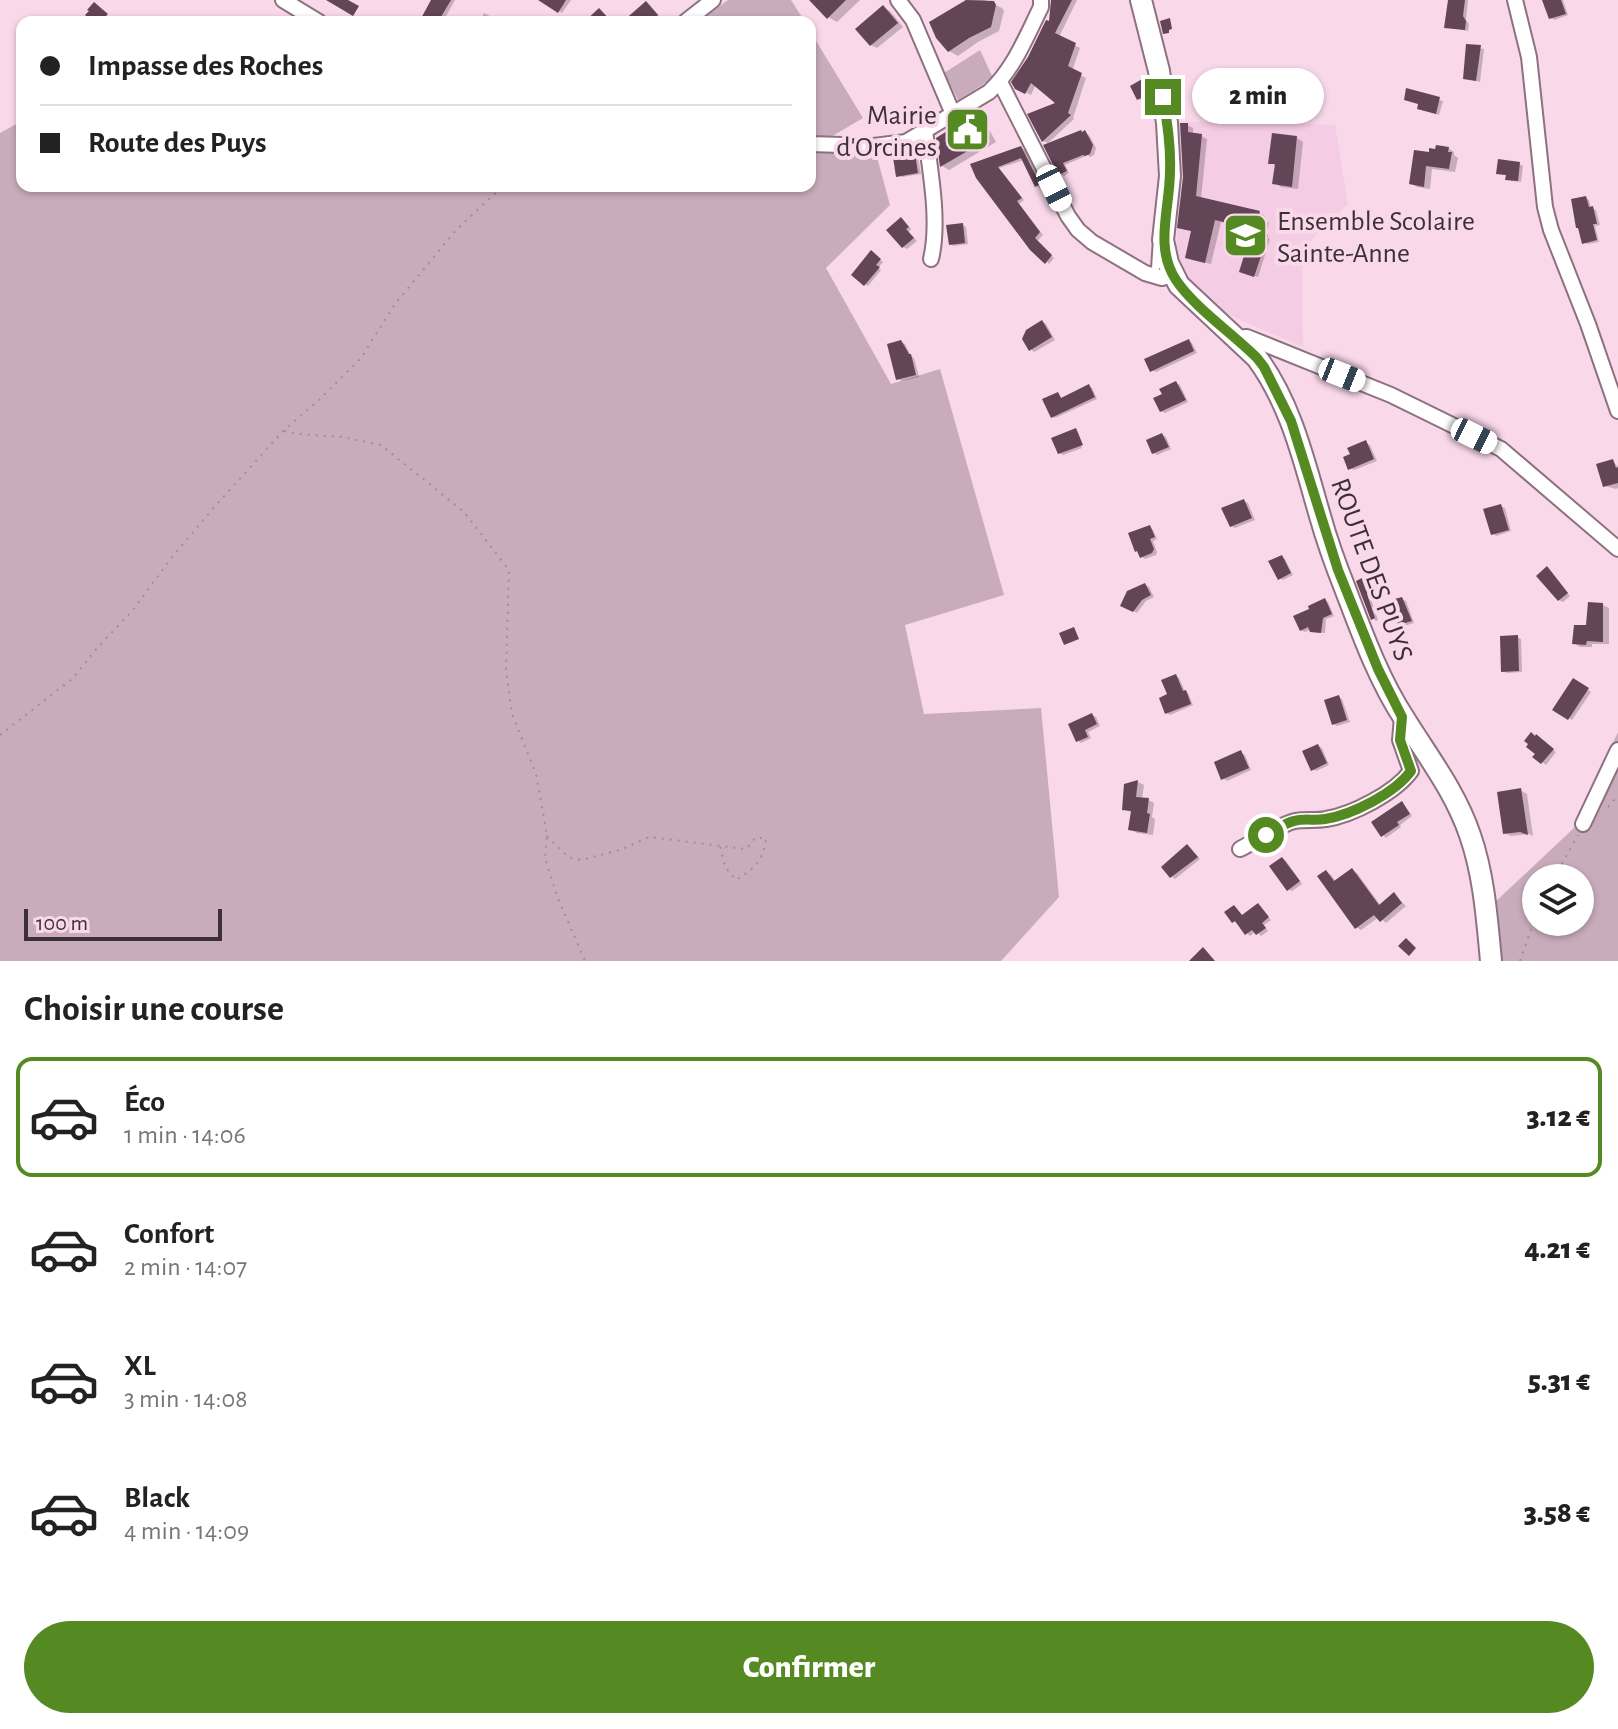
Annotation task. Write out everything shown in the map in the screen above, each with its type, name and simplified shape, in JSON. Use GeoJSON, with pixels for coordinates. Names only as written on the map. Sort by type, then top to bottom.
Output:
{"type":"FeatureCollection","features":[{"type":"Feature","properties":{"kind":"main road","name":"ROUTE DES PUYS"},"geometry":{"type":"LineString","coordinates":[[1141,0],[1159,71],[1170,155],[1163,240],[1168,263],[1164,276],[1179,285],[1264,367],[1291,421],[1335,562],[1378,669],[1402,717],[1447,785],[1471,837],[1479,870],[1491,961]]}},
{"type":"Feature","properties":{"kind":"street"},"geometry":{"type":"LineString","coordinates":[[283,0],[309,16]]}},
{"type":"Feature","properties":{"kind":"street"},"geometry":{"type":"LineString","coordinates":[[898,0],[913,20],[953,114]]}},
{"type":"Feature","properties":{"kind":"street"},"geometry":{"type":"LineString","coordinates":[[816,144],[874,146],[906,142],[989,92],[1011,67],[1041,7],[1041,0]]}},
{"type":"Feature","properties":{"kind":"street"},"geometry":{"type":"LineString","coordinates":[[1515,0],[1529,57],[1545,207],[1618,411]]}},
{"type":"Feature","properties":{"kind":"street"},"geometry":{"type":"LineString","coordinates":[[1000,82],[1078,230],[1092,242],[1145,273],[1164,276]]}},
{"type":"Feature","properties":{"kind":"street"},"geometry":{"type":"LineString","coordinates":[[925,131],[932,183],[934,245],[931,259]]}},
{"type":"Feature","properties":{"kind":"street"},"geometry":{"type":"LineString","coordinates":[[1236,338],[1247,337],[1391,395],[1501,449],[1618,549]]}},
{"type":"Feature","properties":{"kind":"street"},"geometry":{"type":"LineString","coordinates":[[1240,849],[1293,821],[1325,819],[1349,813],[1405,779],[1411,771],[1400,740],[1402,717]]}},
{"type":"Feature","properties":{"kind":"street"},"geometry":{"type":"LineString","coordinates":[[1583,824],[1618,750]]}},
{"type":"Feature","properties":{"kind":"path"},"geometry":{"type":"LineString","coordinates":[[0,735],[72,679],[133,610],[180,547],[283,431],[361,358],[395,304],[456,230],[497,192]]}},
{"type":"Feature","properties":{"kind":"path"},"geometry":{"type":"LineString","coordinates":[[283,431],[342,437],[381,445],[464,512],[509,570],[506,670],[512,714],[536,774],[542,799],[547,835],[545,858],[557,896],[585,961]]}},
{"type":"Feature","properties":{"kind":"path"},"geometry":{"type":"LineString","coordinates":[[547,835],[568,857],[581,860],[620,850],[649,837],[746,849],[755,838],[766,838],[765,852],[751,871],[736,880],[725,867],[720,846]]}},
{"type":"Feature","properties":{"kind":"path"},"geometry":{"type":"LineString","coordinates":[[1520,961],[1529,936]]}},
{"type":"Feature","properties":{"kind":"shaded area"},"geometry":{"type":"Polygon","coordinates":[[[728,0],[791,0],[801,16],[706,16],[728,0]]]}},
{"type":"Feature","properties":{"kind":"shaded area"},"geometry":{"type":"Polygon","coordinates":[[[816,41],[863,118],[824,141],[816,140],[816,41]]]}},
{"type":"Feature","properties":{"kind":"shaded area"},"geometry":{"type":"Polygon","coordinates":[[[980,50],[993,78],[958,100],[944,73],[980,50]]]}},
{"type":"Feature","properties":{"kind":"shaded area","name":"Ensemble Scolaire Sainte-Anne"},"geometry":{"type":"Polygon","coordinates":[[[1175,122],[1335,125],[1348,204],[1302,249],[1303,347],[1220,311],[1192,284],[1184,270],[1176,248],[1181,171],[1175,122]]]}},
{"type":"Feature","properties":{"kind":"shaded area"},"geometry":{"type":"Polygon","coordinates":[[[16,124],[16,192],[816,192],[816,144],[874,146],[890,205],[826,268],[891,384],[940,369],[1004,595],[905,625],[924,714],[1041,708],[1059,897],[1001,961],[0,961],[0,133],[16,124]]]}},
{"type":"Feature","properties":{"kind":"shaded area"},"geometry":{"type":"Polygon","coordinates":[[[1618,732],[1618,961],[1481,961],[1480,942],[1492,905],[1522,877],[1522,936],[1594,936],[1594,864],[1536,864],[1575,827],[1618,732]]]}},
{"type":"Feature","properties":{"kind":"building"},"geometry":{"type":"Polygon","coordinates":[[[326,0],[348,0],[359,6],[353,16],[326,0]]]}},
{"type":"Feature","properties":{"kind":"building"},"geometry":{"type":"Polygon","coordinates":[[[431,0],[451,0],[442,16],[422,16],[431,0]]]}},
{"type":"Feature","properties":{"kind":"building"},"geometry":{"type":"Polygon","coordinates":[[[538,0],[566,0],[558,13],[538,0]]]}},
{"type":"Feature","properties":{"kind":"building"},"geometry":{"type":"Polygon","coordinates":[[[809,0],[846,0],[827,19],[809,0]]]}},
{"type":"Feature","properties":{"kind":"building"},"geometry":{"type":"Polygon","coordinates":[[[966,0],[994,1],[996,5],[991,27],[948,52],[936,38],[929,22],[966,0]]]}},
{"type":"Feature","properties":{"kind":"building"},"geometry":{"type":"Polygon","coordinates":[[[1051,0],[1072,0],[1055,33],[1076,43],[1068,66],[1082,73],[1068,113],[1071,115],[1042,142],[1027,114],[1055,103],[1031,83],[1025,94],[1015,89],[1011,82],[1028,57],[1046,20],[1049,21],[1051,0]]]}},
{"type":"Feature","properties":{"kind":"building"},"geometry":{"type":"Polygon","coordinates":[[[1448,0],[1465,0],[1465,30],[1444,28],[1448,0]]]}},
{"type":"Feature","properties":{"kind":"building"},"geometry":{"type":"Polygon","coordinates":[[[1542,0],[1561,0],[1566,14],[1549,19],[1542,0]]]}},
{"type":"Feature","properties":{"kind":"building"},"geometry":{"type":"Polygon","coordinates":[[[646,1],[658,15],[657,16],[629,16],[646,1]]]}},
{"type":"Feature","properties":{"kind":"building"},"geometry":{"type":"Polygon","coordinates":[[[94,2],[108,14],[86,16],[94,2]]]}},
{"type":"Feature","properties":{"kind":"building"},"geometry":{"type":"Polygon","coordinates":[[[883,5],[898,23],[870,46],[855,29],[883,5]]]}},
{"type":"Feature","properties":{"kind":"building"},"geometry":{"type":"Polygon","coordinates":[[[599,8],[606,16],[590,16],[599,8]]]}},
{"type":"Feature","properties":{"kind":"building"},"geometry":{"type":"Polygon","coordinates":[[[1170,18],[1172,29],[1163,34],[1160,21],[1170,18]]]}},
{"type":"Feature","properties":{"kind":"building"},"geometry":{"type":"Polygon","coordinates":[[[1466,44],[1481,45],[1476,81],[1463,79],[1466,44]]]}},
{"type":"Feature","properties":{"kind":"building"},"geometry":{"type":"Polygon","coordinates":[[[1144,78],[1149,94],[1137,100],[1130,86],[1144,78]]]}},
{"type":"Feature","properties":{"kind":"building"},"geometry":{"type":"Polygon","coordinates":[[[1406,88],[1440,97],[1436,114],[1417,109],[1418,104],[1404,100],[1406,88]]]}},
{"type":"Feature","properties":{"kind":"building","name":"Mairie d'Orcines"},"geometry":{"type":"Polygon","coordinates":[[[976,113],[990,138],[940,167],[936,138],[976,113]]]}},
{"type":"Feature","properties":{"kind":"building"},"geometry":{"type":"Polygon","coordinates":[[[1180,123],[1188,123],[1188,132],[1202,134],[1196,196],[1260,211],[1258,217],[1264,218],[1261,231],[1215,220],[1205,263],[1185,258],[1191,231],[1177,228],[1183,177],[1180,123]]]}},
{"type":"Feature","properties":{"kind":"building"},"geometry":{"type":"Polygon","coordinates":[[[1085,130],[1093,145],[1090,154],[1063,163],[1067,171],[1058,175],[1043,145],[1085,130]]]}},
{"type":"Feature","properties":{"kind":"building"},"geometry":{"type":"Polygon","coordinates":[[[1272,133],[1297,136],[1292,187],[1272,184],[1275,164],[1268,164],[1272,133]]]}},
{"type":"Feature","properties":{"kind":"building"},"geometry":{"type":"Polygon","coordinates":[[[1436,145],[1449,147],[1448,152],[1452,152],[1449,169],[1426,166],[1424,187],[1409,184],[1414,150],[1429,152],[1429,148],[1435,149],[1436,145]]]}},
{"type":"Feature","properties":{"kind":"building"},"geometry":{"type":"Polygon","coordinates":[[[1021,146],[1040,184],[1035,187],[1021,158],[998,167],[1022,198],[1017,201],[1040,232],[1035,238],[1052,255],[1045,264],[1030,250],[976,178],[970,164],[1021,146]]]}},
{"type":"Feature","properties":{"kind":"building"},"geometry":{"type":"Polygon","coordinates":[[[915,154],[918,173],[896,177],[893,157],[915,154]]]}},
{"type":"Feature","properties":{"kind":"building"},"geometry":{"type":"Polygon","coordinates":[[[1498,159],[1520,162],[1518,181],[1505,180],[1506,175],[1496,174],[1498,159]]]}},
{"type":"Feature","properties":{"kind":"building"},"geometry":{"type":"Polygon","coordinates":[[[1586,196],[1589,207],[1593,206],[1597,240],[1582,244],[1571,199],[1586,196]]]}},
{"type":"Feature","properties":{"kind":"building"},"geometry":{"type":"Polygon","coordinates":[[[901,217],[914,238],[902,248],[886,230],[901,217]]]}},
{"type":"Feature","properties":{"kind":"building"},"geometry":{"type":"Polygon","coordinates":[[[963,223],[965,243],[949,245],[946,225],[963,223]]]}},
{"type":"Feature","properties":{"kind":"building"},"geometry":{"type":"Polygon","coordinates":[[[1254,231],[1268,235],[1254,277],[1239,272],[1246,249],[1250,250],[1254,231]]]}},
{"type":"Feature","properties":{"kind":"building"},"geometry":{"type":"Polygon","coordinates":[[[871,250],[881,259],[876,265],[880,267],[864,286],[851,275],[871,250]]]}},
{"type":"Feature","properties":{"kind":"building"},"geometry":{"type":"Polygon","coordinates":[[[1042,320],[1052,337],[1029,351],[1022,339],[1026,330],[1042,320]]]}},
{"type":"Feature","properties":{"kind":"building"},"geometry":{"type":"Polygon","coordinates":[[[1189,339],[1194,351],[1150,372],[1144,359],[1189,339]]]}},
{"type":"Feature","properties":{"kind":"building"},"geometry":{"type":"Polygon","coordinates":[[[901,340],[911,354],[916,375],[896,380],[887,344],[901,340]]]}},
{"type":"Feature","properties":{"kind":"building"},"geometry":{"type":"Polygon","coordinates":[[[1176,381],[1186,400],[1160,412],[1153,398],[1162,394],[1159,389],[1176,381]]]}},
{"type":"Feature","properties":{"kind":"building"},"geometry":{"type":"Polygon","coordinates":[[[1089,384],[1095,397],[1051,418],[1042,399],[1058,392],[1061,398],[1089,384]]]}},
{"type":"Feature","properties":{"kind":"building"},"geometry":{"type":"Polygon","coordinates":[[[1076,428],[1083,445],[1058,454],[1051,438],[1076,428]]]}},
{"type":"Feature","properties":{"kind":"building"},"geometry":{"type":"Polygon","coordinates":[[[1162,433],[1169,447],[1152,454],[1146,440],[1162,433]]]}},
{"type":"Feature","properties":{"kind":"building"},"geometry":{"type":"Polygon","coordinates":[[[1366,440],[1374,459],[1348,470],[1343,457],[1350,454],[1347,448],[1366,440]]]}},
{"type":"Feature","properties":{"kind":"building"},"geometry":{"type":"Polygon","coordinates":[[[1613,459],[1618,467],[1618,483],[1603,487],[1596,464],[1613,459]]]}},
{"type":"Feature","properties":{"kind":"building"},"geometry":{"type":"Polygon","coordinates":[[[1244,499],[1252,518],[1230,527],[1221,508],[1244,499]]]}},
{"type":"Feature","properties":{"kind":"building"},"geometry":{"type":"Polygon","coordinates":[[[1501,504],[1509,530],[1491,535],[1483,509],[1501,504]]]}},
{"type":"Feature","properties":{"kind":"building"},"geometry":{"type":"Polygon","coordinates":[[[1150,525],[1155,537],[1150,539],[1154,549],[1140,558],[1128,533],[1150,525]]]}},
{"type":"Feature","properties":{"kind":"building"},"geometry":{"type":"Polygon","coordinates":[[[1282,555],[1291,573],[1278,580],[1268,561],[1282,555]]]}},
{"type":"Feature","properties":{"kind":"building"},"geometry":{"type":"Polygon","coordinates":[[[1547,566],[1568,593],[1558,601],[1536,576],[1547,566]]]}},
{"type":"Feature","properties":{"kind":"building"},"geometry":{"type":"Polygon","coordinates":[[[1362,578],[1375,618],[1371,620],[1356,581],[1362,578]]]}},
{"type":"Feature","properties":{"kind":"building"},"geometry":{"type":"Polygon","coordinates":[[[1145,583],[1151,595],[1142,600],[1133,612],[1120,606],[1127,591],[1145,583]]]}},
{"type":"Feature","properties":{"kind":"building"},"geometry":{"type":"Polygon","coordinates":[[[1402,597],[1412,621],[1398,625],[1397,621],[1391,620],[1394,611],[1391,600],[1402,597]]]}},
{"type":"Feature","properties":{"kind":"building"},"geometry":{"type":"Polygon","coordinates":[[[1325,598],[1332,614],[1323,618],[1321,633],[1310,632],[1308,627],[1300,631],[1293,616],[1325,598]]]}},
{"type":"Feature","properties":{"kind":"building"},"geometry":{"type":"Polygon","coordinates":[[[1588,602],[1603,603],[1603,642],[1572,644],[1574,625],[1586,625],[1588,602]]]}},
{"type":"Feature","properties":{"kind":"building"},"geometry":{"type":"Polygon","coordinates":[[[1074,627],[1079,639],[1064,645],[1059,633],[1074,627]]]}},
{"type":"Feature","properties":{"kind":"building"},"geometry":{"type":"Polygon","coordinates":[[[1518,635],[1519,671],[1501,672],[1500,636],[1518,635]]]}},
{"type":"Feature","properties":{"kind":"building"},"geometry":{"type":"Polygon","coordinates":[[[1176,674],[1191,704],[1165,714],[1159,698],[1167,694],[1161,680],[1176,674]]]}},
{"type":"Feature","properties":{"kind":"building"},"geometry":{"type":"Polygon","coordinates":[[[1573,678],[1589,688],[1568,720],[1552,710],[1573,678]]]}},
{"type":"Feature","properties":{"kind":"building"},"geometry":{"type":"Polygon","coordinates":[[[1339,695],[1347,720],[1332,725],[1324,700],[1339,695]]]}},
{"type":"Feature","properties":{"kind":"building"},"geometry":{"type":"Polygon","coordinates":[[[1092,713],[1097,724],[1085,730],[1088,737],[1076,742],[1068,724],[1092,713]]]}},
{"type":"Feature","properties":{"kind":"building"},"geometry":{"type":"Polygon","coordinates":[[[1531,732],[1554,749],[1541,764],[1532,757],[1535,754],[1524,741],[1531,732]]]}},
{"type":"Feature","properties":{"kind":"building"},"geometry":{"type":"Polygon","coordinates":[[[1318,744],[1327,763],[1311,771],[1302,751],[1318,744]]]}},
{"type":"Feature","properties":{"kind":"building"},"geometry":{"type":"Polygon","coordinates":[[[1241,750],[1249,768],[1221,780],[1214,762],[1241,750]]]}},
{"type":"Feature","properties":{"kind":"building"},"geometry":{"type":"Polygon","coordinates":[[[1138,780],[1136,797],[1149,798],[1147,833],[1128,830],[1131,811],[1122,810],[1124,784],[1138,780]]]}},
{"type":"Feature","properties":{"kind":"building"},"geometry":{"type":"Polygon","coordinates":[[[1521,788],[1528,835],[1520,832],[1503,834],[1497,792],[1521,788]]]}},
{"type":"Feature","properties":{"kind":"building"},"geometry":{"type":"Polygon","coordinates":[[[1402,801],[1410,814],[1381,837],[1371,822],[1402,801]]]}},
{"type":"Feature","properties":{"kind":"building"},"geometry":{"type":"Polygon","coordinates":[[[1187,844],[1198,857],[1170,878],[1161,867],[1187,844]]]}},
{"type":"Feature","properties":{"kind":"building"},"geometry":{"type":"Polygon","coordinates":[[[1282,857],[1300,881],[1287,891],[1269,866],[1282,857]]]}},
{"type":"Feature","properties":{"kind":"building"},"geometry":{"type":"Polygon","coordinates":[[[1352,868],[1379,905],[1394,892],[1402,903],[1380,922],[1374,915],[1355,929],[1317,876],[1326,870],[1334,881],[1352,868]]]}},
{"type":"Feature","properties":{"kind":"building"},"geometry":{"type":"Polygon","coordinates":[[[1258,903],[1269,917],[1262,923],[1266,928],[1256,935],[1252,930],[1245,935],[1224,912],[1234,905],[1242,915],[1258,903]]]}},
{"type":"Feature","properties":{"kind":"building"},"geometry":{"type":"Polygon","coordinates":[[[1406,938],[1416,948],[1409,956],[1398,946],[1406,938]]]}},
{"type":"Feature","properties":{"kind":"building"},"geometry":{"type":"Polygon","coordinates":[[[1203,947],[1215,961],[1189,961],[1203,947]]]}},
{"type":"Feature","properties":{"kind":"place","name":"Mairie d'Orcines"},"geometry":{"type":"Point","coordinates":[968,130]}},
{"type":"Feature","properties":{"kind":"place","name":"Ensemble Scolaire Sainte-Anne"},"geometry":{"type":"Point","coordinates":[1246,236]}},
{"type":"Feature","properties":{"kind":"route"},"geometry":{"type":"LineString","coordinates":[[1163,97],[1170,155],[1163,240],[1168,263],[1179,285],[1257,358],[1291,421],[1329,547],[1378,669],[1402,717],[1400,740],[1411,771],[1381,796],[1349,813],[1325,819],[1293,821],[1266,835]]}}]}
